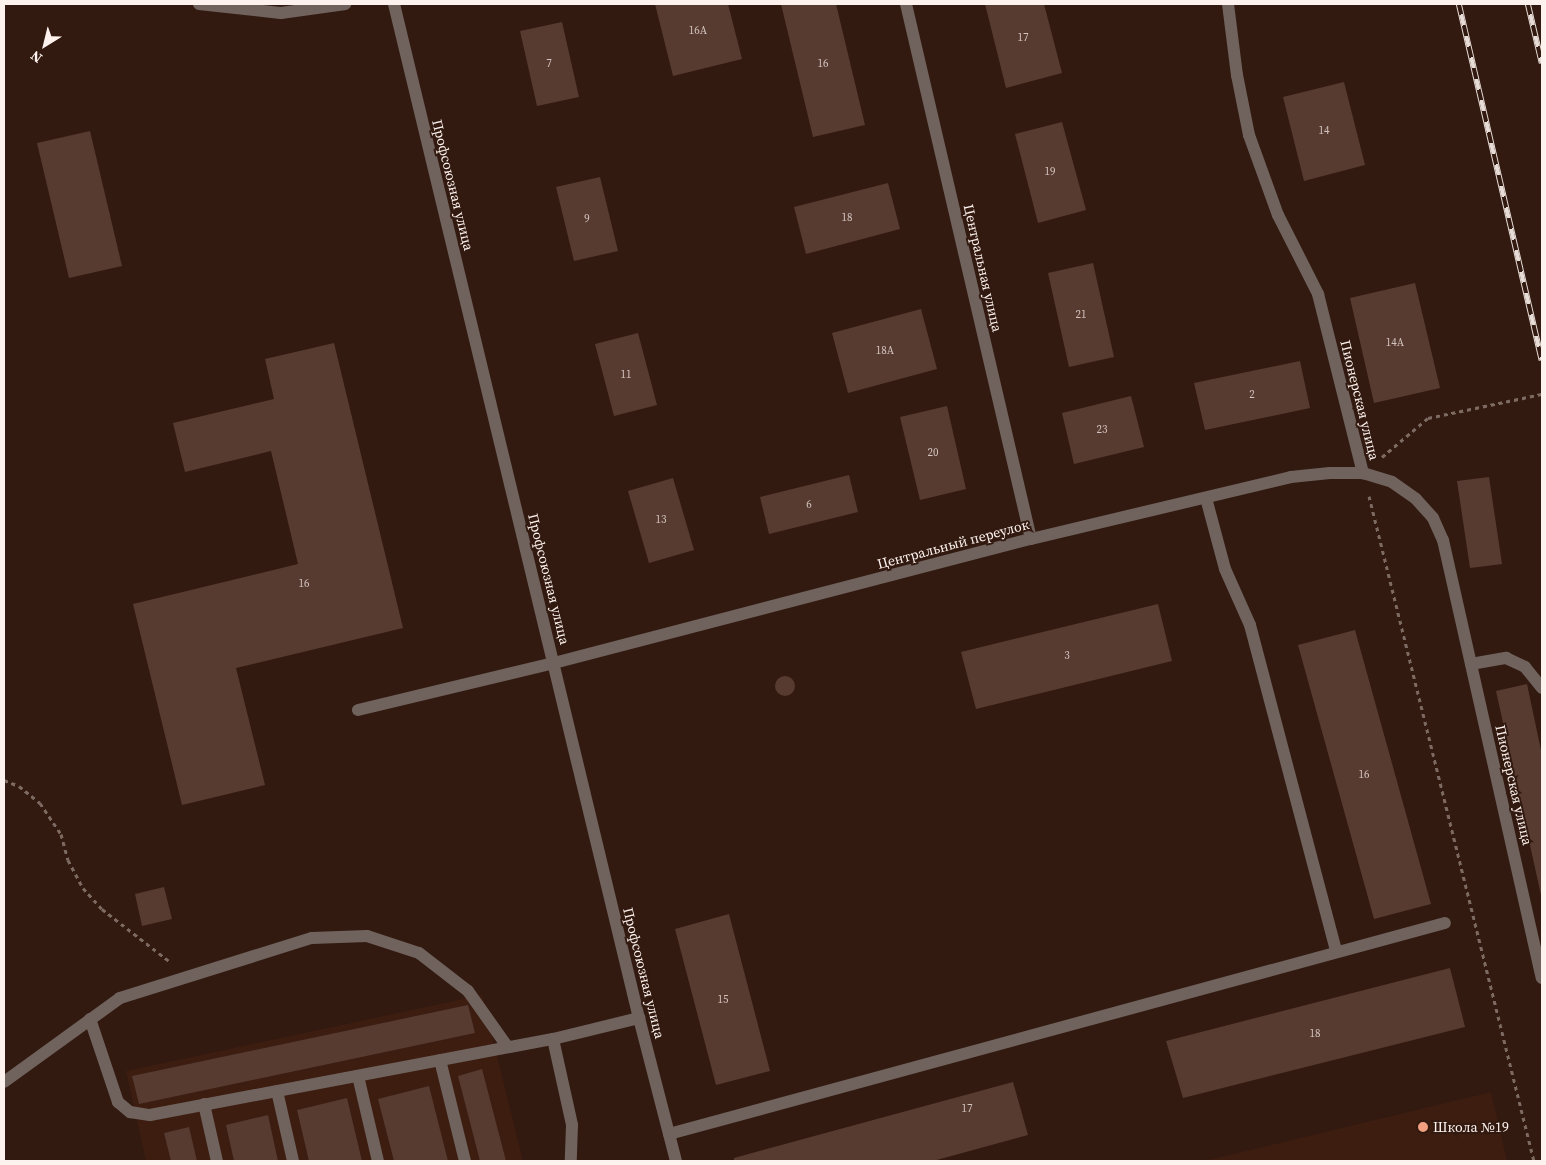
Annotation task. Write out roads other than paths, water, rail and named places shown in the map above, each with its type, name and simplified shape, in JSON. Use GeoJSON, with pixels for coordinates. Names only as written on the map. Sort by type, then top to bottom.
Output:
{"type":"FeatureCollection","features":[{"type":"Feature","properties":{"kind":"street"},"geometry":{"type":"LineString","coordinates":[[200,4],[281,13],[345,4]]}},
{"type":"Feature","properties":{"kind":"street","name":"Профсоюзная улица"},"geometry":{"type":"LineString","coordinates":[[394,4],[639,1018],[676,1161]]}},
{"type":"Feature","properties":{"kind":"street","name":"Центральная улица"},"geometry":{"type":"LineString","coordinates":[[906,4],[1031,539]]}},
{"type":"Feature","properties":{"kind":"street","name":"Пионерская улица"},"geometry":{"type":"LineString","coordinates":[[1228,4],[1237,75],[1249,135],[1278,215],[1318,294],[1363,472],[1392,482],[1416,499],[1433,518],[1443,540],[1542,978]]}},
{"type":"Feature","properties":{"kind":"street","name":"Центральный переулок"},"geometry":{"type":"LineString","coordinates":[[358,710],[554,663],[1031,539],[1291,477],[1363,472]]}},
{"type":"Feature","properties":{"kind":"street"},"geometry":{"type":"LineString","coordinates":[[1206,498],[1225,569],[1250,625],[1336,951]]}},
{"type":"Feature","properties":{"kind":"street"},"geometry":{"type":"LineString","coordinates":[[1472,664],[1506,658],[1526,667],[1542,688]]}},
{"type":"Feature","properties":{"kind":"street"},"geometry":{"type":"LineString","coordinates":[[669,1134],[1336,951],[1445,923]]}},
{"type":"Feature","properties":{"kind":"street"},"geometry":{"type":"LineString","coordinates":[[4,1082],[120,998],[312,938],[368,936],[419,953],[468,991],[507,1046]]}},
{"type":"Feature","properties":{"kind":"street"},"geometry":{"type":"LineString","coordinates":[[90,1019],[118,1102],[130,1112],[150,1115],[507,1046],[553,1039],[639,1018]]}},
{"type":"Feature","properties":{"kind":"street"},"geometry":{"type":"LineString","coordinates":[[553,1039],[572,1126],[571,1161]]}},
{"type":"Feature","properties":{"kind":"street"},"geometry":{"type":"LineString","coordinates":[[440,1060],[465,1161]]}},
{"type":"Feature","properties":{"kind":"street"},"geometry":{"type":"LineString","coordinates":[[358,1076],[378,1161]]}},
{"type":"Feature","properties":{"kind":"street"},"geometry":{"type":"LineString","coordinates":[[277,1091],[293,1161]]}},
{"type":"Feature","properties":{"kind":"street"},"geometry":{"type":"LineString","coordinates":[[204,1104],[217,1161]]}},
{"type":"Feature","properties":{"kind":"railway"},"geometry":{"type":"LineString","coordinates":[[1459,4],[1542,360]]}},
{"type":"Feature","properties":{"kind":"railway"},"geometry":{"type":"LineString","coordinates":[[1528,4],[1542,63]]}},
{"type":"Feature","properties":{"kind":"place","name":"Школа №19"},"geometry":{"type":"Point","coordinates":[1423,1127]}}]}
